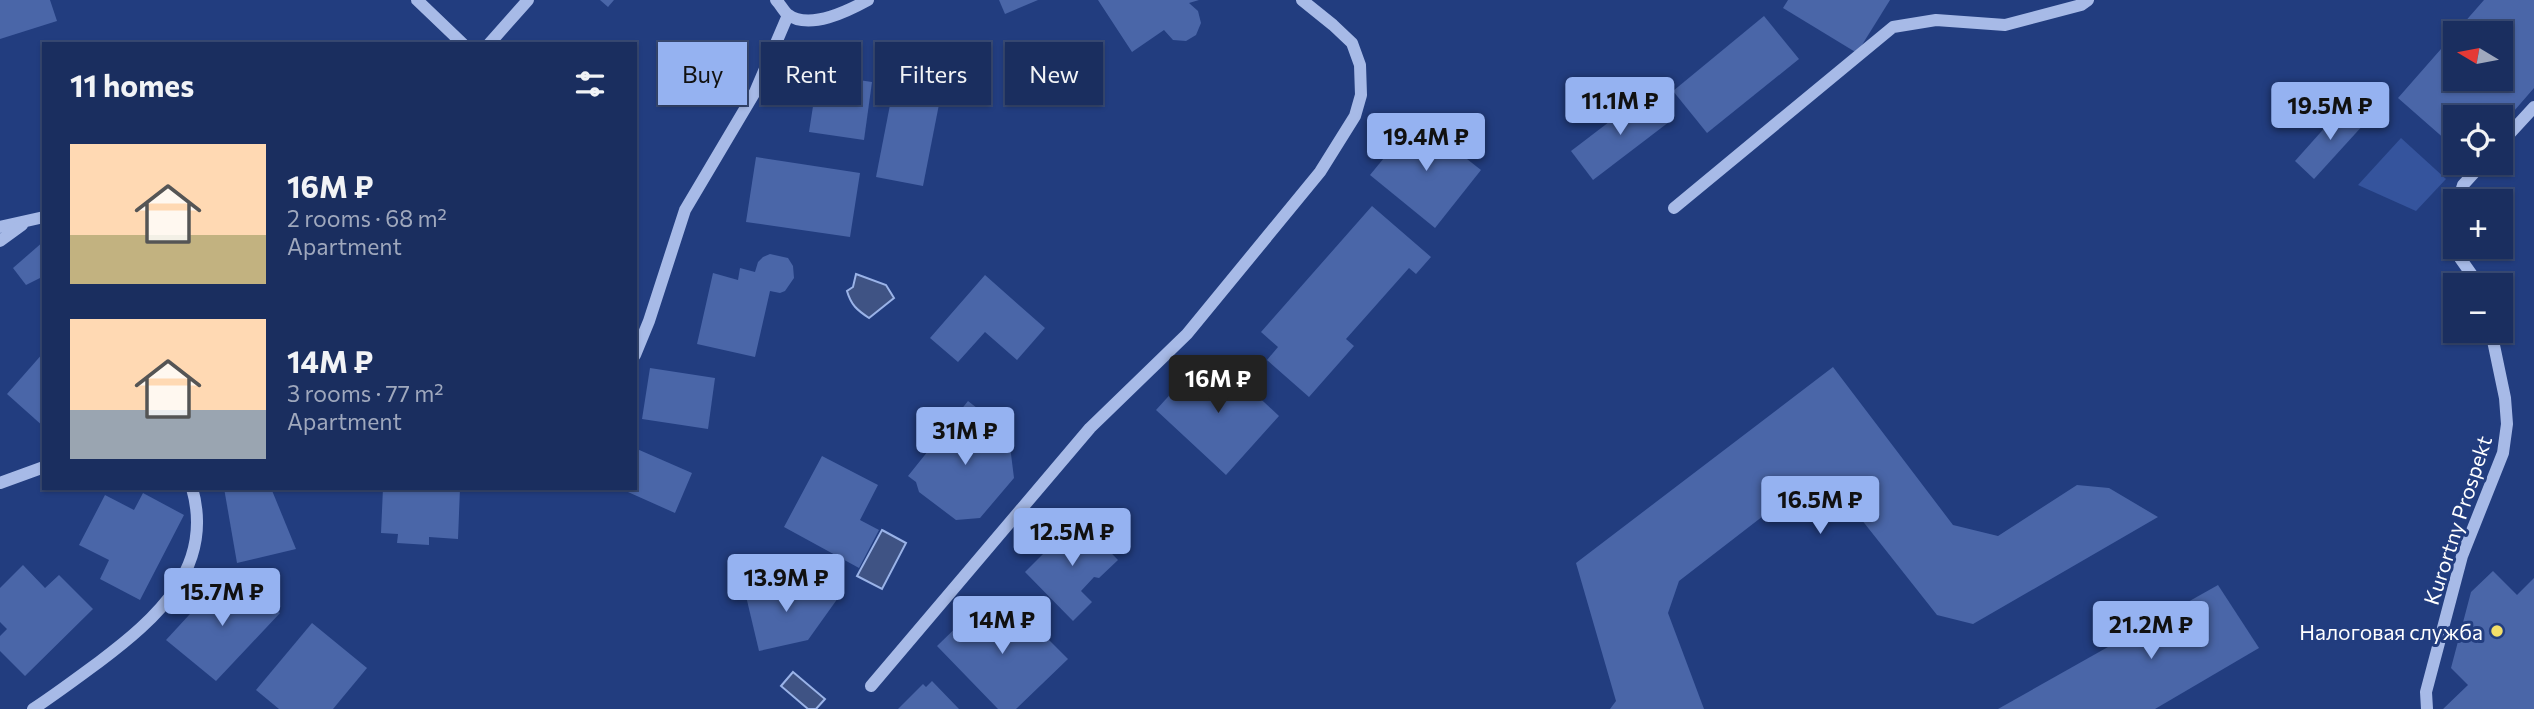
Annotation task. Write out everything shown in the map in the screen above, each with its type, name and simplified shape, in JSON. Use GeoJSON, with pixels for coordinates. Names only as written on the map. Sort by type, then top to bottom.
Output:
{"type":"FeatureCollection","features":[{"type":"Feature","properties":{"kind":"street"},"geometry":{"type":"LineString","coordinates":[[418,0],[461,42]]}},
{"type":"Feature","properties":{"kind":"street"},"geometry":{"type":"LineString","coordinates":[[491,42],[528,0]]}},
{"type":"Feature","properties":{"kind":"street"},"geometry":{"type":"LineString","coordinates":[[776,0],[788,15],[812,20],[842,14],[868,0]]}},
{"type":"Feature","properties":{"kind":"street"},"geometry":{"type":"LineString","coordinates":[[872,686],[1090,428],[1187,334],[1320,172],[1355,116],[1361,95],[1360,65],[1352,43],[1302,0]]}},
{"type":"Feature","properties":{"kind":"street"},"geometry":{"type":"LineString","coordinates":[[1674,208],[1893,27],[1936,20],[2004,25],[2081,5],[2088,0]]}},
{"type":"Feature","properties":{"kind":"street"},"geometry":{"type":"LineString","coordinates":[[637,350],[649,321],[684,210],[755,92],[788,15]]}},
{"type":"Feature","properties":{"kind":"street"},"geometry":{"type":"LineString","coordinates":[[2513,130],[2534,107]]}},
{"type":"Feature","properties":{"kind":"street"},"geometry":{"type":"LineString","coordinates":[[2462,189],[2472,175]]}},
{"type":"Feature","properties":{"kind":"street"},"geometry":{"type":"LineString","coordinates":[[0,227],[42,217]]}},
{"type":"Feature","properties":{"kind":"street"},"geometry":{"type":"LineString","coordinates":[[0,241],[27,221]]}},
{"type":"Feature","properties":{"kind":"street","name":"Kurortny Prospekt"},"geometry":{"type":"LineString","coordinates":[[2427,709],[2426,692],[2462,556],[2503,453],[2507,424],[2505,398],[2494,343]]}},
{"type":"Feature","properties":{"kind":"street"},"geometry":{"type":"LineString","coordinates":[[0,483],[42,468]]}},
{"type":"Feature","properties":{"kind":"street"},"geometry":{"type":"LineString","coordinates":[[33,709],[141,630],[177,589],[193,551],[198,508],[193,490]]}},
{"type":"Feature","properties":{"kind":"shaded area"},"geometry":{"type":"Polygon","coordinates":[[[2401,138],[2446,179],[2416,211],[2358,185],[2401,138]]]}},
{"type":"Feature","properties":{"kind":"shaded area"},"geometry":{"type":"Polygon","coordinates":[[[856,274],[886,285],[894,298],[869,318],[855,307],[847,291],[853,287],[856,274]]]}},
{"type":"Feature","properties":{"kind":"shaded area"},"geometry":{"type":"Polygon","coordinates":[[[882,530],[906,543],[882,589],[857,576],[882,530]]]}},
{"type":"Feature","properties":{"kind":"shaded area"},"geometry":{"type":"Polygon","coordinates":[[[793,672],[825,699],[816,709],[808,709],[781,686],[793,672]]]}},
{"type":"Feature","properties":{"kind":"building"},"geometry":{"type":"Polygon","coordinates":[[[0,0],[50,0],[57,21],[0,39],[0,0]]]}},
{"type":"Feature","properties":{"kind":"building"},"geometry":{"type":"Polygon","coordinates":[[[600,0],[614,0],[608,7],[600,0]]]}},
{"type":"Feature","properties":{"kind":"building"},"geometry":{"type":"Polygon","coordinates":[[[999,0],[1038,0],[1005,14],[999,0]]]}},
{"type":"Feature","properties":{"kind":"building"},"geometry":{"type":"Polygon","coordinates":[[[1098,0],[1199,0],[1189,3],[1198,11],[1201,23],[1196,35],[1186,41],[1173,40],[1164,30],[1132,52],[1098,0]]]}},
{"type":"Feature","properties":{"kind":"building"},"geometry":{"type":"Polygon","coordinates":[[[1788,0],[1890,0],[1857,53],[1783,8],[1788,0]]]}},
{"type":"Feature","properties":{"kind":"building"},"geometry":{"type":"Polygon","coordinates":[[[2484,0],[2534,0],[2534,88],[2513,112],[2513,105],[2443,105],[2443,137],[2398,98],[2443,47],[2443,91],[2513,91],[2513,21],[2466,21],[2484,0]]]}},
{"type":"Feature","properties":{"kind":"building"},"geometry":{"type":"Polygon","coordinates":[[[1764,16],[1799,59],[1707,133],[1673,91],[1764,16]]]}},
{"type":"Feature","properties":{"kind":"building"},"geometry":{"type":"Polygon","coordinates":[[[861,80],[872,82],[864,140],[809,132],[813,105],[861,105],[861,80]]]}},
{"type":"Feature","properties":{"kind":"building"},"geometry":{"type":"Polygon","coordinates":[[[1647,93],[1669,122],[1593,180],[1571,151],[1647,93]]]}},
{"type":"Feature","properties":{"kind":"building"},"geometry":{"type":"Polygon","coordinates":[[[890,105],[939,105],[923,186],[876,177],[890,105]]]}},
{"type":"Feature","properties":{"kind":"building"},"geometry":{"type":"Polygon","coordinates":[[[2345,105],[2365,123],[2314,179],[2295,161],[2345,105]]]}},
{"type":"Feature","properties":{"kind":"building"},"geometry":{"type":"Polygon","coordinates":[[[1416,119],[1481,170],[1435,228],[1370,175],[1416,119]]]}},
{"type":"Feature","properties":{"kind":"building"},"geometry":{"type":"Polygon","coordinates":[[[756,157],[860,173],[850,237],[746,222],[756,157]]]}},
{"type":"Feature","properties":{"kind":"building"},"geometry":{"type":"Polygon","coordinates":[[[1372,206],[1431,257],[1416,274],[1409,268],[1346,339],[1354,346],[1309,397],[1267,360],[1278,347],[1261,332],[1372,206]]]}},
{"type":"Feature","properties":{"kind":"building"},"geometry":{"type":"Polygon","coordinates":[[[42,243],[42,277],[26,285],[13,268],[42,243]]]}},
{"type":"Feature","properties":{"kind":"building"},"geometry":{"type":"Polygon","coordinates":[[[770,254],[788,258],[793,266],[794,278],[785,291],[770,291],[755,357],[697,344],[713,273],[738,280],[740,268],[755,272],[758,262],[770,254]]]}},
{"type":"Feature","properties":{"kind":"building"},"geometry":{"type":"Polygon","coordinates":[[[985,275],[1045,328],[1017,360],[985,332],[958,362],[930,338],[985,275]]]}},
{"type":"Feature","properties":{"kind":"building"},"geometry":{"type":"Polygon","coordinates":[[[42,354],[42,425],[7,394],[42,354]]]}},
{"type":"Feature","properties":{"kind":"building"},"geometry":{"type":"Polygon","coordinates":[[[1219,360],[1279,416],[1226,475],[1156,410],[1196,366],[1206,374],[1219,360]]]}},
{"type":"Feature","properties":{"kind":"building"},"geometry":{"type":"Polygon","coordinates":[[[1833,367],[1953,525],[1998,536],[2077,485],[2109,488],[2158,517],[1973,624],[1937,615],[1831,481],[1811,479],[1679,581],[1668,613],[1704,709],[1610,709],[1616,701],[1576,563],[1833,367]]]}},
{"type":"Feature","properties":{"kind":"building"},"geometry":{"type":"Polygon","coordinates":[[[650,368],[715,378],[708,429],[642,419],[650,368]]]}},
{"type":"Feature","properties":{"kind":"building"},"geometry":{"type":"Polygon","coordinates":[[[968,401],[991,419],[993,433],[1010,446],[1014,478],[980,518],[956,520],[919,492],[916,482],[908,476],[968,401]]]}},
{"type":"Feature","properties":{"kind":"building"},"geometry":{"type":"Polygon","coordinates":[[[637,449],[692,473],[675,513],[623,490],[637,490],[637,449]]]}},
{"type":"Feature","properties":{"kind":"building"},"geometry":{"type":"Polygon","coordinates":[[[822,456],[878,485],[860,520],[879,530],[859,568],[784,527],[822,456]]]}},
{"type":"Feature","properties":{"kind":"building"},"geometry":{"type":"Polygon","coordinates":[[[224,490],[272,490],[296,549],[237,563],[224,490]]]}},
{"type":"Feature","properties":{"kind":"building"},"geometry":{"type":"Polygon","coordinates":[[[383,490],[460,490],[458,539],[429,537],[429,545],[397,543],[398,534],[381,533],[383,490]]]}},
{"type":"Feature","properties":{"kind":"building"},"geometry":{"type":"Polygon","coordinates":[[[143,493],[184,515],[140,600],[100,579],[109,560],[79,545],[105,495],[134,510],[143,493]]]}},
{"type":"Feature","properties":{"kind":"building"},"geometry":{"type":"Polygon","coordinates":[[[1078,519],[1118,560],[1099,578],[1094,577],[1081,591],[1092,602],[1073,621],[1025,572],[1078,519]]]}},
{"type":"Feature","properties":{"kind":"building"},"geometry":{"type":"Polygon","coordinates":[[[23,565],[45,588],[59,575],[93,609],[25,676],[0,651],[0,636],[7,629],[0,622],[0,588],[23,565]]]}},
{"type":"Feature","properties":{"kind":"building","name":"Налоговая служба"},"geometry":{"type":"Polygon","coordinates":[[[2493,571],[2517,595],[2534,578],[2534,709],[2443,709],[2468,685],[2451,668],[2471,592],[2493,571]]]}},
{"type":"Feature","properties":{"kind":"building"},"geometry":{"type":"Polygon","coordinates":[[[224,577],[280,613],[216,681],[166,640],[224,577]]]}},
{"type":"Feature","properties":{"kind":"building"},"geometry":{"type":"Polygon","coordinates":[[[779,583],[838,598],[808,640],[759,651],[745,592],[779,583]]]}},
{"type":"Feature","properties":{"kind":"building"},"geometry":{"type":"Polygon","coordinates":[[[2218,585],[2259,648],[2155,709],[1998,709],[2218,585]]]}},
{"type":"Feature","properties":{"kind":"building"},"geometry":{"type":"Polygon","coordinates":[[[1001,598],[1042,640],[1046,637],[1068,659],[1016,709],[998,709],[937,646],[972,612],[979,620],[1001,598]]]}},
{"type":"Feature","properties":{"kind":"building"},"geometry":{"type":"Polygon","coordinates":[[[312,623],[367,668],[333,709],[279,709],[256,690],[312,623]]]}},
{"type":"Feature","properties":{"kind":"building"},"geometry":{"type":"Polygon","coordinates":[[[932,681],[959,709],[898,709],[923,684],[926,687],[932,681]]]}},
{"type":"Feature","properties":{"kind":"place","name":"Налоговая служба"},"geometry":{"type":"Point","coordinates":[2497,631]}}]}
